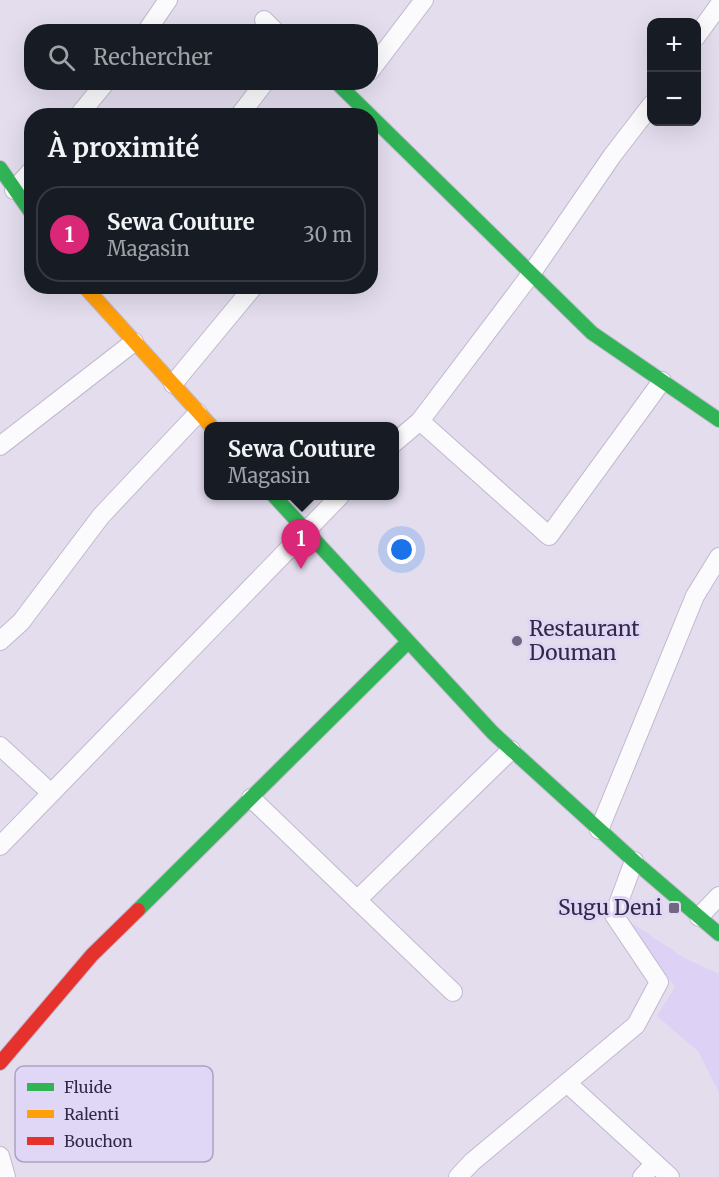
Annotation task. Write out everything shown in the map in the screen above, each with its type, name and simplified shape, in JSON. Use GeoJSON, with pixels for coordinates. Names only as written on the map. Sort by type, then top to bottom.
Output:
{"type":"FeatureCollection","features":[{"type":"Feature","properties":{"kind":"street"},"geometry":{"type":"LineString","coordinates":[[378,60],[424,0]]}},
{"type":"Feature","properties":{"kind":"street"},"geometry":{"type":"LineString","coordinates":[[151,24],[163,3]]}},
{"type":"Feature","properties":{"kind":"street"},"geometry":{"type":"LineString","coordinates":[[701,30],[719,5]]}},
{"type":"Feature","properties":{"kind":"street"},"geometry":{"type":"LineString","coordinates":[[85,108],[99,90]]}},
{"type":"Feature","properties":{"kind":"street"},"geometry":{"type":"LineString","coordinates":[[246,108],[259,90]]}},
{"type":"Feature","properties":{"kind":"street"},"geometry":{"type":"LineString","coordinates":[[357,90],[366,108]]}},
{"type":"Feature","properties":{"kind":"street"},"geometry":{"type":"LineString","coordinates":[[399,439],[420,421],[531,274],[647,109]]}},
{"type":"Feature","properties":{"kind":"street"},"geometry":{"type":"LineString","coordinates":[[378,128],[592,333],[719,420]]}},
{"type":"Feature","properties":{"kind":"street"},"geometry":{"type":"LineString","coordinates":[[0,168],[24,203]]}},
{"type":"Feature","properties":{"kind":"street"},"geometry":{"type":"LineString","coordinates":[[14,190],[24,179]]}},
{"type":"Feature","properties":{"kind":"street"},"geometry":{"type":"LineString","coordinates":[[92,294],[207,422]]}},
{"type":"Feature","properties":{"kind":"street"},"geometry":{"type":"LineString","coordinates":[[172,384],[247,294]]}},
{"type":"Feature","properties":{"kind":"street"},"geometry":{"type":"LineString","coordinates":[[0,446],[134,342]]}},
{"type":"Feature","properties":{"kind":"street"},"geometry":{"type":"LineString","coordinates":[[420,421],[549,536],[663,381]]}},
{"type":"Feature","properties":{"kind":"street"},"geometry":{"type":"LineString","coordinates":[[0,641],[21,622],[101,516],[198,412]]}},
{"type":"Feature","properties":{"kind":"street"},"geometry":{"type":"LineString","coordinates":[[278,500],[493,733],[599,830],[719,934]]}},
{"type":"Feature","properties":{"kind":"street"},"geometry":{"type":"LineString","coordinates":[[0,846],[335,500]]}},
{"type":"Feature","properties":{"kind":"street"},"geometry":{"type":"LineString","coordinates":[[599,830],[695,596],[719,556]]}},
{"type":"Feature","properties":{"kind":"street"},"geometry":{"type":"LineString","coordinates":[[0,1062],[92,956],[408,642]]}},
{"type":"Feature","properties":{"kind":"street"},"geometry":{"type":"LineString","coordinates":[[0,746],[51,794]]}},
{"type":"Feature","properties":{"kind":"street"},"geometry":{"type":"LineString","coordinates":[[357,900],[511,750]]}},
{"type":"Feature","properties":{"kind":"street"},"geometry":{"type":"LineString","coordinates":[[251,798],[453,992]]}},
{"type":"Feature","properties":{"kind":"street"},"geometry":{"type":"LineString","coordinates":[[458,1177],[472,1162],[636,1025],[659,982],[614,915],[634,861]]}},
{"type":"Feature","properties":{"kind":"street"},"geometry":{"type":"LineString","coordinates":[[699,917],[719,896]]}},
{"type":"Feature","properties":{"kind":"street"},"geometry":{"type":"LineString","coordinates":[[567,1083],[670,1177]]}},
{"type":"Feature","properties":{"kind":"street"},"geometry":{"type":"LineString","coordinates":[[0,1156],[6,1177]]}},
{"type":"Feature","properties":{"kind":"street"},"geometry":{"type":"LineString","coordinates":[[642,1177],[655,1163]]}},
{"type":"Feature","properties":{"kind":"shaded area"},"geometry":{"type":"Polygon","coordinates":[[[624,918],[684,958],[719,974],[719,1093],[698,1051],[657,1016],[675,987],[624,918]]]}},
{"type":"Feature","properties":{"kind":"traffic: fast"},"geometry":{"type":"LineString","coordinates":[[344,90],[363,108]]}},
{"type":"Feature","properties":{"kind":"traffic: fast"},"geometry":{"type":"LineString","coordinates":[[378,123],[592,333],[719,420]]}},
{"type":"Feature","properties":{"kind":"traffic: fast"},"geometry":{"type":"LineString","coordinates":[[0,168],[24,202]]}},
{"type":"Feature","properties":{"kind":"traffic: fast"},"geometry":{"type":"LineString","coordinates":[[278,500],[493,733],[634,861],[719,934]]}},
{"type":"Feature","properties":{"kind":"traffic: fast"},"geometry":{"type":"LineString","coordinates":[[138,910],[408,642]]}},
{"type":"Feature","properties":{"kind":"traffic: slow"},"geometry":{"type":"LineString","coordinates":[[91,294],[207,422]]}},
{"type":"Feature","properties":{"kind":"traffic: jam"},"geometry":{"type":"LineString","coordinates":[[0,1063],[92,955],[138,910]]}},
{"type":"Feature","properties":{"kind":"place","name":"Sewa Couture"},"geometry":{"type":"Point","coordinates":[301,569]}},
{"type":"Feature","properties":{"kind":"place","name":"Restaurant Douman"},"geometry":{"type":"Point","coordinates":[517,641]}},
{"type":"Feature","properties":{"kind":"place","name":"Sugu Deni"},"geometry":{"type":"Point","coordinates":[674,908]}}]}
